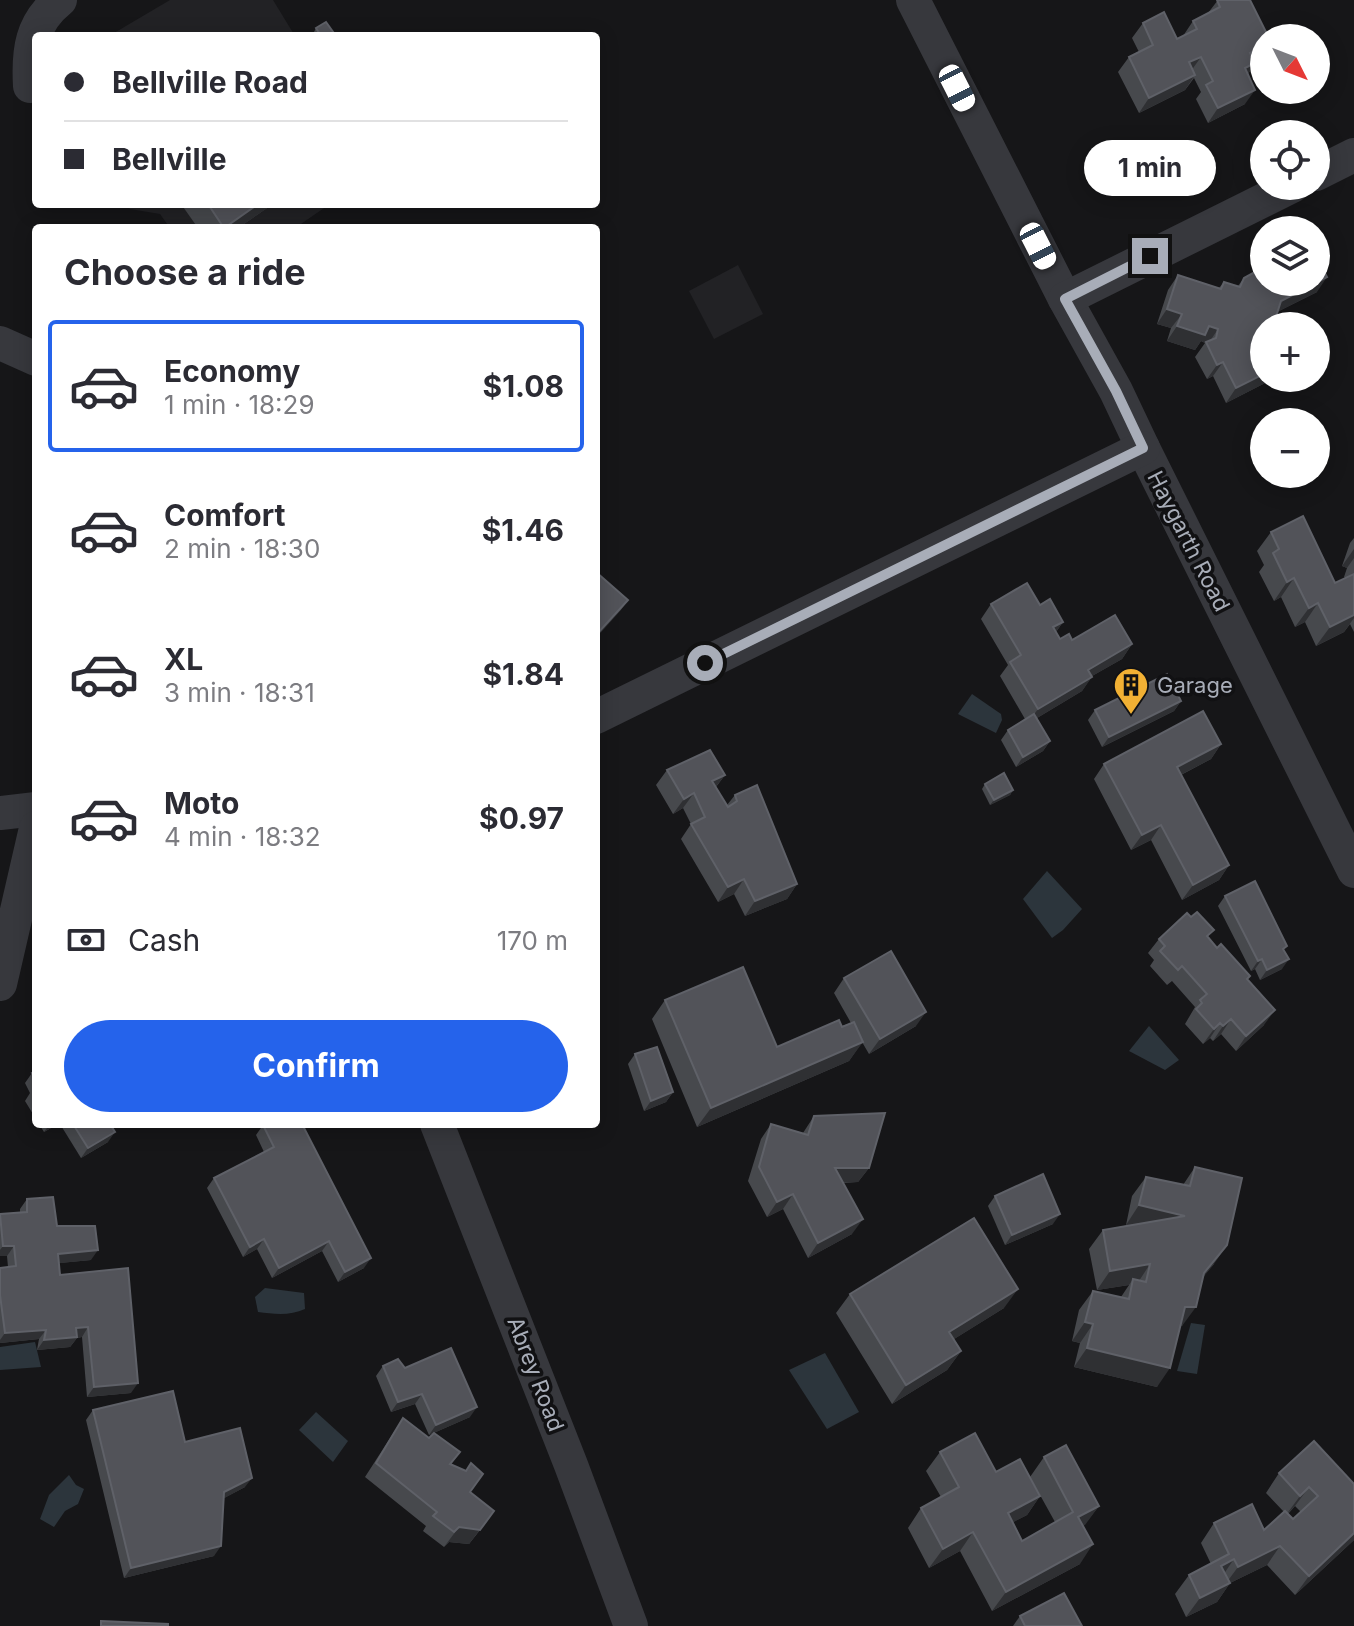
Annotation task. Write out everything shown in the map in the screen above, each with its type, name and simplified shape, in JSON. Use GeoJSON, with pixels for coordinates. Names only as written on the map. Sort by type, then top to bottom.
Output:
{"type":"FeatureCollection","features":[{"type":"Feature","properties":{"kind":"street"},"geometry":{"type":"LineString","coordinates":[[35,32],[52,6],[60,0]]}},
{"type":"Feature","properties":{"kind":"street","name":"Haygarth Road"},"geometry":{"type":"LineString","coordinates":[[913,0],[1065,299],[1116,391],[1354,871]]}},
{"type":"Feature","properties":{"kind":"street"},"geometry":{"type":"LineString","coordinates":[[30,86],[32,40]]}},
{"type":"Feature","properties":{"kind":"street"},"geometry":{"type":"LineString","coordinates":[[1330,167],[1354,155]]}},
{"type":"Feature","properties":{"kind":"street"},"geometry":{"type":"LineString","coordinates":[[1065,299],[1264,200]]}},
{"type":"Feature","properties":{"kind":"street"},"geometry":{"type":"LineString","coordinates":[[0,343],[32,357]]}},
{"type":"Feature","properties":{"kind":"street"},"geometry":{"type":"LineString","coordinates":[[600,715],[1143,448]]}},
{"type":"Feature","properties":{"kind":"street"},"geometry":{"type":"LineString","coordinates":[[0,813],[32,809]]}},
{"type":"Feature","properties":{"kind":"street"},"geometry":{"type":"LineString","coordinates":[[0,984],[32,845]]}},
{"type":"Feature","properties":{"kind":"street","name":"Abrey Road"},"geometry":{"type":"LineString","coordinates":[[439,1128],[631,1626]]}},
{"type":"Feature","properties":{"kind":"shaded area"},"geometry":{"type":"Polygon","coordinates":[[[170,0],[273,0],[293,32],[116,32],[170,0]]]}},
{"type":"Feature","properties":{"kind":"shaded area"},"geometry":{"type":"Polygon","coordinates":[[[324,208],[301,224],[167,224],[160,214],[130,209],[324,208]]]}},
{"type":"Feature","properties":{"kind":"shaded area"},"geometry":{"type":"Polygon","coordinates":[[[738,265],[763,314],[714,339],[689,291],[738,265]]]}},
{"type":"Feature","properties":{"kind":"shaded area"},"geometry":{"type":"Polygon","coordinates":[[[972,694],[1001,714],[1002,720],[996,733],[958,714],[972,694]]]}},
{"type":"Feature","properties":{"kind":"shaded area"},"geometry":{"type":"Polygon","coordinates":[[[1047,871],[1082,909],[1052,938],[1023,899],[1047,871]]]}},
{"type":"Feature","properties":{"kind":"shaded area"},"geometry":{"type":"Polygon","coordinates":[[[1149,1026],[1179,1060],[1165,1070],[1129,1051],[1149,1026]]]}},
{"type":"Feature","properties":{"kind":"shaded area"},"geometry":{"type":"Polygon","coordinates":[[[265,1288],[304,1293],[305,1309],[288,1314],[258,1312],[255,1297],[265,1288]]]}},
{"type":"Feature","properties":{"kind":"shaded area"},"geometry":{"type":"Polygon","coordinates":[[[1191,1323],[1205,1325],[1197,1374],[1177,1371],[1191,1323]]]}},
{"type":"Feature","properties":{"kind":"shaded area"},"geometry":{"type":"Polygon","coordinates":[[[35,1342],[41,1367],[0,1370],[0,1347],[35,1342]]]}},
{"type":"Feature","properties":{"kind":"shaded area"},"geometry":{"type":"Polygon","coordinates":[[[825,1353],[859,1412],[827,1429],[789,1370],[825,1353]]]}},
{"type":"Feature","properties":{"kind":"shaded area"},"geometry":{"type":"Polygon","coordinates":[[[316,1412],[348,1441],[333,1462],[299,1430],[316,1412]]]}},
{"type":"Feature","properties":{"kind":"shaded area"},"geometry":{"type":"Polygon","coordinates":[[[69,1475],[76,1485],[84,1489],[78,1504],[65,1511],[54,1527],[40,1519],[49,1495],[69,1475]]]}},
{"type":"Feature","properties":{"kind":"building"},"geometry":{"type":"Polygon","coordinates":[[[1217,0],[1250,0],[1262,24],[1250,24],[1250,66],[1245,68],[1250,79],[1250,92],[1218,108],[1206,85],[1213,81],[1201,57],[1189,62],[1195,75],[1149,98],[1129,57],[1153,45],[1143,23],[1164,12],[1177,39],[1197,29],[1193,21],[1220,7],[1217,0]]]}},
{"type":"Feature","properties":{"kind":"building"},"geometry":{"type":"Polygon","coordinates":[[[326,22],[333,32],[318,32],[316,28],[326,22]]]}},
{"type":"Feature","properties":{"kind":"building"},"geometry":{"type":"Polygon","coordinates":[[[211,208],[252,208],[230,224],[221,224],[211,208]]]}},
{"type":"Feature","properties":{"kind":"building"},"geometry":{"type":"Polygon","coordinates":[[[1178,275],[1221,289],[1224,282],[1240,287],[1244,278],[1250,275],[1250,296],[1291,296],[1281,301],[1277,312],[1250,312],[1250,381],[1236,388],[1223,362],[1217,365],[1206,342],[1216,338],[1218,329],[1209,326],[1205,335],[1177,326],[1182,314],[1167,309],[1178,275]]]}},
{"type":"Feature","properties":{"kind":"building"},"geometry":{"type":"Polygon","coordinates":[[[1303,516],[1335,583],[1354,574],[1354,615],[1330,627],[1318,603],[1309,608],[1294,578],[1287,582],[1273,553],[1279,549],[1271,532],[1303,516]]]}},
{"type":"Feature","properties":{"kind":"building"},"geometry":{"type":"Polygon","coordinates":[[[600,576],[628,600],[600,631],[600,576]]]}},
{"type":"Feature","properties":{"kind":"building"},"geometry":{"type":"Polygon","coordinates":[[[1027,583],[1040,605],[1050,599],[1063,622],[1053,627],[1060,639],[1069,634],[1072,640],[1115,615],[1132,644],[1088,670],[1092,677],[1038,709],[1010,662],[1021,655],[991,604],[1027,583]]]}},
{"type":"Feature","properties":{"kind":"building","name":"Garage"},"geometry":{"type":"Polygon","coordinates":[[[1167,674],[1181,701],[1109,737],[1095,710],[1167,674]]]}},
{"type":"Feature","properties":{"kind":"building"},"geometry":{"type":"Polygon","coordinates":[[[1203,711],[1221,744],[1177,767],[1229,865],[1193,885],[1161,825],[1142,835],[1104,764],[1203,711]]]}},
{"type":"Feature","properties":{"kind":"building"},"geometry":{"type":"Polygon","coordinates":[[[1034,714],[1050,741],[1023,757],[1008,730],[1034,714]]]}},
{"type":"Feature","properties":{"kind":"building"},"geometry":{"type":"Polygon","coordinates":[[[710,750],[725,775],[712,781],[728,807],[737,801],[735,795],[757,785],[797,884],[755,901],[744,879],[728,887],[691,824],[705,817],[694,793],[684,799],[667,770],[710,750]]]}},
{"type":"Feature","properties":{"kind":"building"},"geometry":{"type":"Polygon","coordinates":[[[1004,773],[1013,790],[994,800],[985,784],[1004,773]]]}},
{"type":"Feature","properties":{"kind":"building"},"geometry":{"type":"Polygon","coordinates":[[[1255,881],[1287,946],[1283,949],[1289,959],[1267,970],[1262,959],[1258,961],[1225,896],[1255,881]]]}},
{"type":"Feature","properties":{"kind":"building"},"geometry":{"type":"Polygon","coordinates":[[[1197,912],[1214,930],[1207,936],[1217,948],[1221,944],[1275,1010],[1246,1036],[1231,1019],[1214,1029],[1196,1009],[1207,994],[1182,966],[1178,970],[1160,951],[1165,946],[1159,939],[1187,913],[1191,917],[1197,912]]]}},
{"type":"Feature","properties":{"kind":"building"},"geometry":{"type":"Polygon","coordinates":[[[891,951],[926,1012],[880,1039],[844,978],[891,951]]]}},
{"type":"Feature","properties":{"kind":"building"},"geometry":{"type":"Polygon","coordinates":[[[743,967],[777,1047],[839,1020],[842,1027],[854,1022],[863,1042],[711,1108],[665,1000],[743,967]]]}},
{"type":"Feature","properties":{"kind":"building"},"geometry":{"type":"Polygon","coordinates":[[[657,1047],[673,1092],[651,1101],[635,1054],[657,1047]]]}},
{"type":"Feature","properties":{"kind":"building"},"geometry":{"type":"Polygon","coordinates":[[[885,1113],[869,1168],[835,1168],[863,1219],[818,1243],[793,1194],[777,1202],[759,1167],[771,1124],[808,1135],[814,1116],[885,1113]]]}},
{"type":"Feature","properties":{"kind":"building"},"geometry":{"type":"Polygon","coordinates":[[[76,1128],[112,1128],[115,1132],[88,1148],[76,1128]]]}},
{"type":"Feature","properties":{"kind":"building"},"geometry":{"type":"Polygon","coordinates":[[[264,1128],[304,1128],[371,1258],[345,1272],[329,1241],[279,1268],[264,1239],[250,1247],[214,1178],[274,1147],[264,1128]]]}},
{"type":"Feature","properties":{"kind":"building"},"geometry":{"type":"Polygon","coordinates":[[[1195,1167],[1242,1178],[1227,1245],[1204,1273],[1196,1307],[1185,1307],[1170,1368],[1087,1348],[1093,1324],[1085,1322],[1093,1291],[1129,1299],[1133,1279],[1146,1282],[1150,1264],[1110,1271],[1103,1230],[1185,1216],[1139,1205],[1146,1177],[1190,1186],[1195,1167]]]}},
{"type":"Feature","properties":{"kind":"building"},"geometry":{"type":"Polygon","coordinates":[[[1043,1174],[1060,1214],[1012,1235],[995,1196],[1043,1174]]]}},
{"type":"Feature","properties":{"kind":"building"},"geometry":{"type":"Polygon","coordinates":[[[53,1197],[57,1226],[95,1226],[98,1250],[58,1254],[60,1275],[128,1268],[138,1383],[94,1387],[88,1327],[76,1328],[77,1337],[44,1340],[46,1330],[5,1333],[0,1268],[16,1266],[14,1246],[3,1246],[0,1214],[27,1212],[27,1199],[53,1197]]]}},
{"type":"Feature","properties":{"kind":"building"},"geometry":{"type":"Polygon","coordinates":[[[974,1218],[1018,1289],[949,1332],[961,1351],[906,1385],[850,1294],[974,1218]]]}},
{"type":"Feature","properties":{"kind":"building"},"geometry":{"type":"Polygon","coordinates":[[[451,1348],[477,1407],[436,1425],[422,1394],[398,1402],[383,1366],[398,1359],[405,1368],[451,1348]]]}},
{"type":"Feature","properties":{"kind":"building"},"geometry":{"type":"Polygon","coordinates":[[[173,1391],[185,1442],[240,1428],[252,1478],[224,1492],[221,1546],[131,1568],[93,1410],[173,1391]]]}},
{"type":"Feature","properties":{"kind":"building"},"geometry":{"type":"Polygon","coordinates":[[[403,1418],[429,1438],[434,1433],[460,1452],[450,1464],[466,1471],[471,1463],[483,1474],[470,1492],[494,1511],[480,1530],[459,1527],[454,1532],[433,1516],[437,1512],[376,1463],[403,1418]]]}},
{"type":"Feature","properties":{"kind":"building"},"geometry":{"type":"Polygon","coordinates":[[[975,1433],[996,1472],[1020,1459],[1040,1496],[1008,1513],[1022,1541],[1073,1512],[1044,1457],[1066,1445],[1099,1506],[1078,1517],[1093,1544],[1006,1592],[973,1532],[943,1549],[921,1508],[959,1487],[940,1452],[975,1433]]]}},
{"type":"Feature","properties":{"kind":"building"},"geometry":{"type":"Polygon","coordinates":[[[1314,1441],[1354,1484],[1354,1533],[1309,1576],[1280,1546],[1238,1567],[1234,1559],[1221,1566],[1230,1583],[1200,1598],[1189,1575],[1229,1554],[1214,1523],[1252,1504],[1264,1530],[1285,1511],[1293,1519],[1318,1496],[1309,1487],[1300,1496],[1279,1473],[1314,1441]]]}},
{"type":"Feature","properties":{"kind":"building"},"geometry":{"type":"Polygon","coordinates":[[[1064,1593],[1082,1626],[1025,1626],[1020,1616],[1064,1593]]]}},
{"type":"Feature","properties":{"kind":"building"},"geometry":{"type":"Polygon","coordinates":[[[101,1621],[168,1624],[168,1626],[101,1626],[101,1621]]]}},
{"type":"Feature","properties":{"kind":"place","name":"Garage"},"geometry":{"type":"Point","coordinates":[1131,716]}},
{"type":"Feature","properties":{"kind":"route"},"geometry":{"type":"LineString","coordinates":[[705,663],[1143,448],[1116,391],[1065,299],[1150,256]]}}]}
